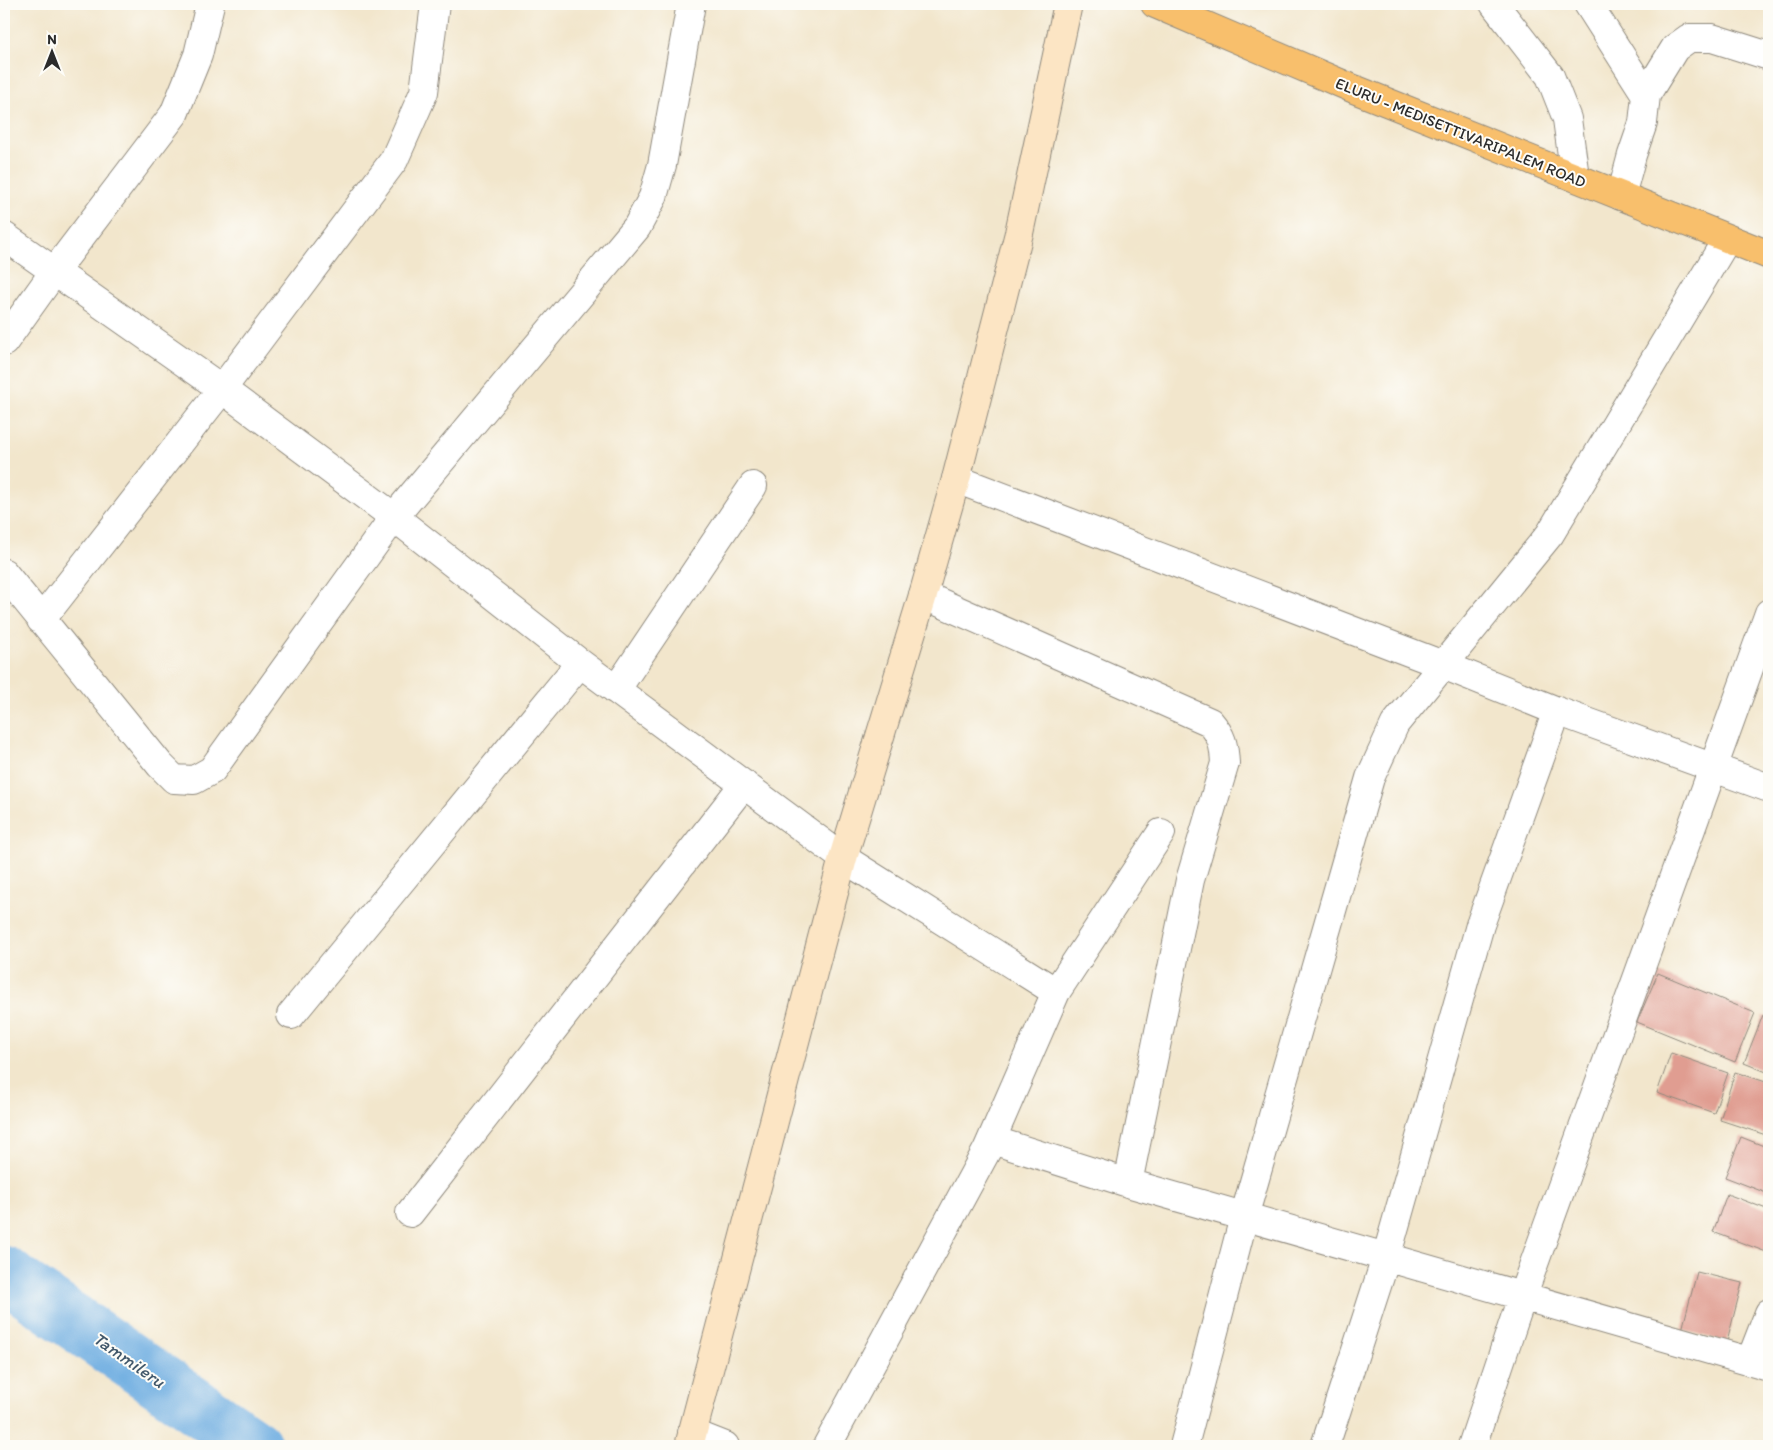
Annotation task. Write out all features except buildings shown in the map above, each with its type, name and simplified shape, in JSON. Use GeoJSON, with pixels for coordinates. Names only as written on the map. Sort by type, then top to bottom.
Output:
{"type":"FeatureCollection","features":[{"type":"Feature","properties":{"kind":"main road"},"geometry":{"type":"LineString","coordinates":[[690,1440],[843,858],[956,479],[1019,233],[1068,4]]}},
{"type":"Feature","properties":{"kind":"main road","name":"ELURU - MEDISETTIVARIPALEM ROAD"},"geometry":{"type":"LineString","coordinates":[[1155,4],[1354,89],[1769,255]]}},
{"type":"Feature","properties":{"kind":"street"},"geometry":{"type":"LineString","coordinates":[[4,342],[54,272],[174,114],[198,55],[210,4]]}},
{"type":"Feature","properties":{"kind":"street"},"geometry":{"type":"LineString","coordinates":[[41,620],[222,389],[394,160],[424,92],[435,4]]}},
{"type":"Feature","properties":{"kind":"street"},"geometry":{"type":"LineString","coordinates":[[4,573],[160,765],[174,779],[194,780],[212,770],[394,517],[637,227],[653,197],[662,165],[691,4]]}},
{"type":"Feature","properties":{"kind":"street"},"geometry":{"type":"LineString","coordinates":[[1494,4],[1550,76],[1568,119],[1575,177]]}},
{"type":"Feature","properties":{"kind":"street"},"geometry":{"type":"LineString","coordinates":[[1588,4],[1646,96]]}},
{"type":"Feature","properties":{"kind":"street"},"geometry":{"type":"LineString","coordinates":[[1621,196],[1643,123],[1646,96],[1675,48],[1689,38],[1712,38],[1769,56]]}},
{"type":"Feature","properties":{"kind":"street"},"geometry":{"type":"LineString","coordinates":[[4,236],[222,389],[394,517],[580,663],[843,858],[1056,992]]}},
{"type":"Feature","properties":{"kind":"street"},"geometry":{"type":"LineString","coordinates":[[1184,1446],[1244,1217],[1370,778],[1395,724],[1550,534],[1727,238]]}},
{"type":"Feature","properties":{"kind":"street"},"geometry":{"type":"LineString","coordinates":[[956,479],[1443,665],[1557,711],[1769,788]]}},
{"type":"Feature","properties":{"kind":"street"},"geometry":{"type":"LineString","coordinates":[[616,690],[753,486]]}},
{"type":"Feature","properties":{"kind":"street"},"geometry":{"type":"LineString","coordinates":[[922,595],[1210,722],[1219,732],[1224,747],[1225,763],[1190,880],[1128,1183]]}},
{"type":"Feature","properties":{"kind":"street"},"geometry":{"type":"LineString","coordinates":[[1472,1446],[1522,1297],[1769,613]]}},
{"type":"Feature","properties":{"kind":"street"},"geometry":{"type":"LineString","coordinates":[[291,1015],[580,663]]}},
{"type":"Feature","properties":{"kind":"street"},"geometry":{"type":"LineString","coordinates":[[1325,1446],[1386,1258],[1480,925],[1557,711]]}},
{"type":"Feature","properties":{"kind":"street"},"geometry":{"type":"LineString","coordinates":[[410,1213],[744,784]]}},
{"type":"Feature","properties":{"kind":"street"},"geometry":{"type":"LineString","coordinates":[[827,1446],[992,1140],[1056,992],[1161,833]]}},
{"type":"Feature","properties":{"kind":"street"},"geometry":{"type":"LineString","coordinates":[[992,1140],[1244,1217],[1760,1365],[1769,1313]]}},
{"type":"Feature","properties":{"kind":"street"},"geometry":{"type":"LineString","coordinates":[[690,1440],[725,1446]]}},
{"type":"Feature","properties":{"kind":"waterway","name":"Tammileru"},"geometry":{"type":"LineString","coordinates":[[4,1274],[254,1446]]}}]}
